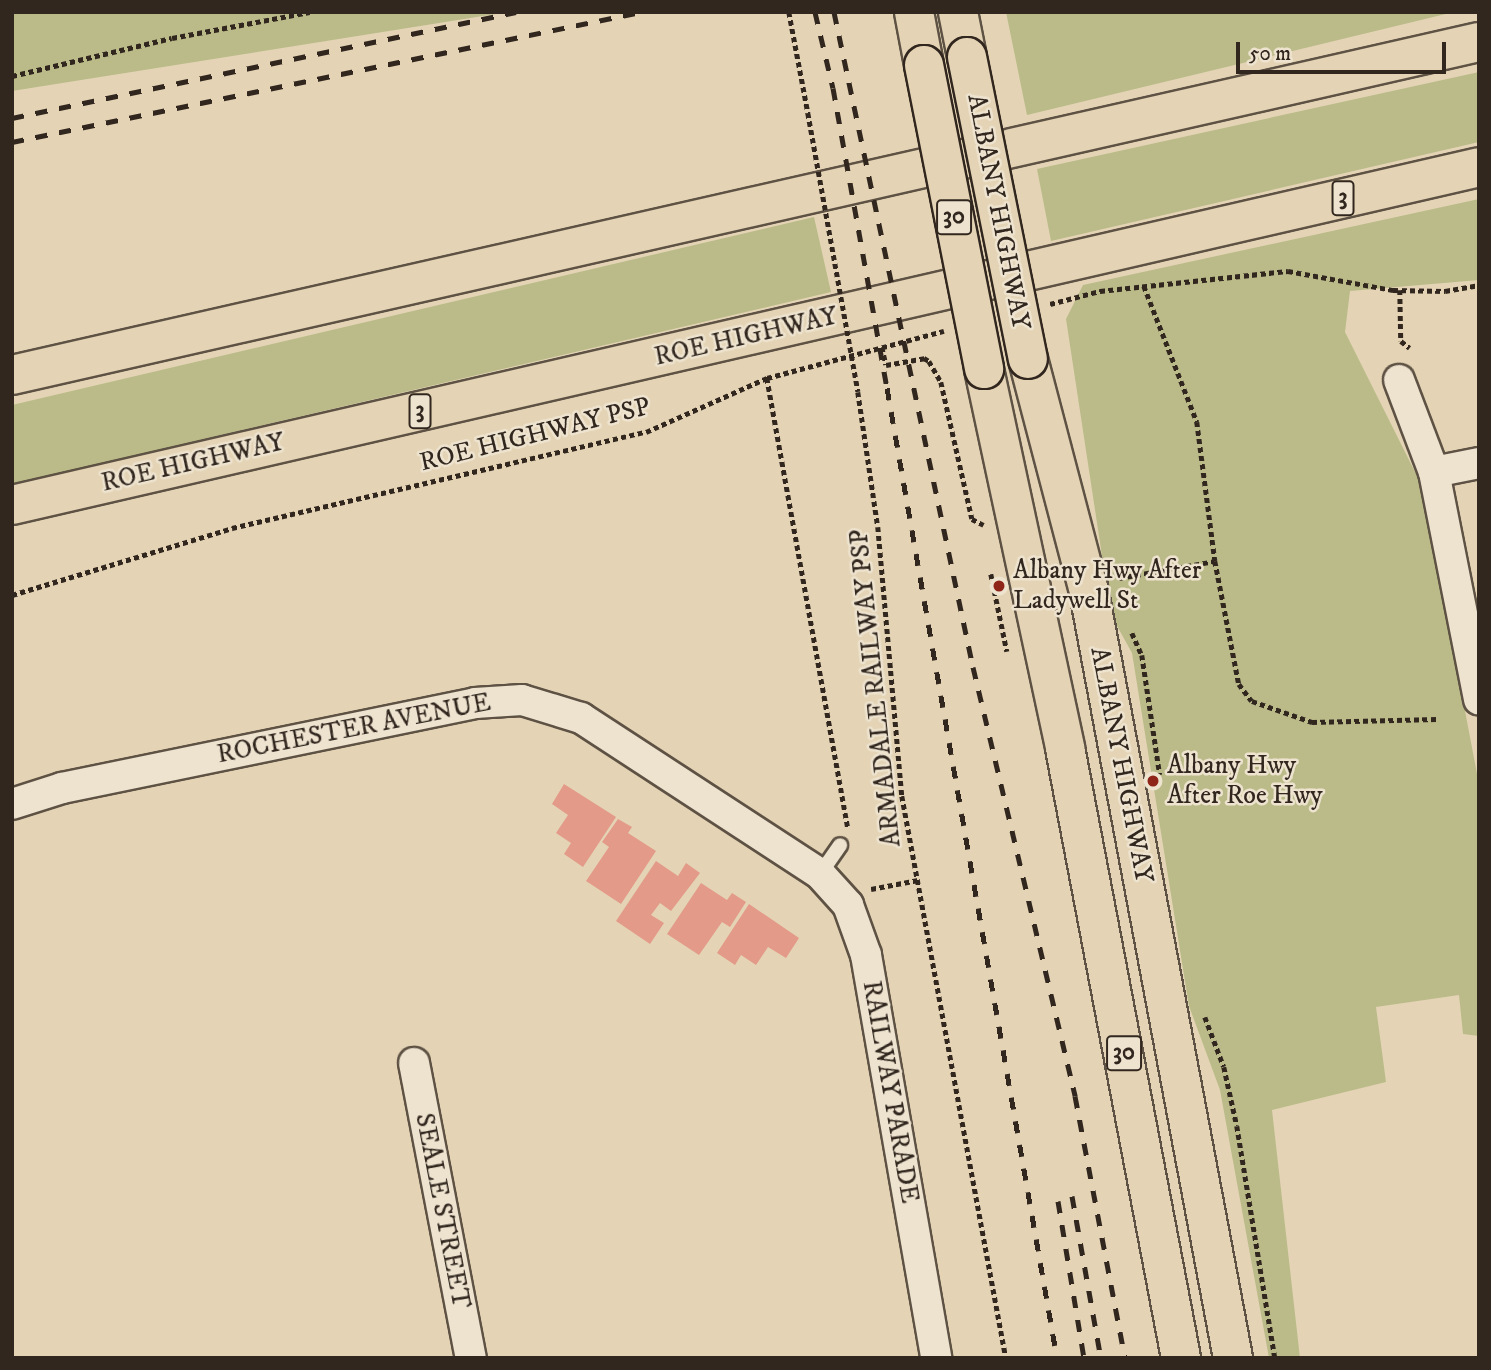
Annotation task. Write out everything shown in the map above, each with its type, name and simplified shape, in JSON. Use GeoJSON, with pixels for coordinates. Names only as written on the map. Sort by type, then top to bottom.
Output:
{"type":"FeatureCollection","features":[{"type":"Feature","properties":{"kind":"highway","name":"ALBANY HIGHWAY"},"geometry":{"type":"LineString","coordinates":[[914,12],[984,369],[1065,748],[1181,1358]]}},
{"type":"Feature","properties":{"kind":"highway","name":"ALBANY HIGHWAY"},"geometry":{"type":"LineString","coordinates":[[958,12],[1028,359],[1088,587],[1233,1358]]}},
{"type":"Feature","properties":{"kind":"highway"},"geometry":{"type":"LineString","coordinates":[[12,375],[1479,43]]}},
{"type":"Feature","properties":{"kind":"highway","name":"ROE HIGHWAY"},"geometry":{"type":"LineString","coordinates":[[12,505],[1479,167]]}},
{"type":"Feature","properties":{"kind":"street"},"geometry":{"type":"LineString","coordinates":[[1399,380],[1434,472],[1479,699]]}},
{"type":"Feature","properties":{"kind":"street"},"geometry":{"type":"LineString","coordinates":[[1434,472],[1479,463]]}},
{"type":"Feature","properties":{"kind":"street","name":"ROCHESTER AVENUE"},"geometry":{"type":"LineString","coordinates":[[12,804],[62,788],[462,705],[522,700],[581,718],[820,874]]}},
{"type":"Feature","properties":{"kind":"street","name":"RAILWAY PARADE"},"geometry":{"type":"LineString","coordinates":[[820,874],[848,905],[865,948],[936,1358]]}},
{"type":"Feature","properties":{"kind":"street","name":"SEALE STREET"},"geometry":{"type":"LineString","coordinates":[[414,1063],[471,1358]]}},
{"type":"Feature","properties":{"kind":"lane"},"geometry":{"type":"LineString","coordinates":[[820,874],[844,839]]}},
{"type":"Feature","properties":{"kind":"path"},"geometry":{"type":"LineString","coordinates":[[12,76],[172,38],[310,12]]}},
{"type":"Feature","properties":{"kind":"path","name":"ARMADALE RAILWAY PSP"},"geometry":{"type":"LineString","coordinates":[[789,12],[858,392],[878,527],[899,771],[1006,1358]]}},
{"type":"Feature","properties":{"kind":"path"},"geometry":{"type":"LineString","coordinates":[[1035,308],[1100,291],[1288,271],[1400,290],[1445,291],[1479,285]]}},
{"type":"Feature","properties":{"kind":"path"},"geometry":{"type":"LineString","coordinates":[[1144,286],[1197,422],[1215,561],[1239,684],[1252,701],[1312,722],[1437,719]]}},
{"type":"Feature","properties":{"kind":"path"},"geometry":{"type":"LineString","coordinates":[[1400,290],[1401,341],[1410,348]]}},
{"type":"Feature","properties":{"kind":"path","name":"ROE HIGHWAY PSP"},"geometry":{"type":"LineString","coordinates":[[12,595],[232,527],[646,432],[766,378],[959,327]]}},
{"type":"Feature","properties":{"kind":"path"},"geometry":{"type":"LineString","coordinates":[[882,347],[886,365],[924,358],[941,382]]}},
{"type":"Feature","properties":{"kind":"path"},"geometry":{"type":"LineString","coordinates":[[766,378],[844,839]]}},
{"type":"Feature","properties":{"kind":"path"},"geometry":{"type":"LineString","coordinates":[[1125,578],[1215,561]]}},
{"type":"Feature","properties":{"kind":"path"},"geometry":{"type":"LineString","coordinates":[[876,887],[918,880]]}},
{"type":"Feature","properties":{"kind":"green space"},"geometry":{"type":"Polygon","coordinates":[[[12,12],[508,12],[12,91],[12,12]]]}},
{"type":"Feature","properties":{"kind":"green space"},"geometry":{"type":"Polygon","coordinates":[[[1006,12],[1454,12],[1027,115],[1006,12]]]}},
{"type":"Feature","properties":{"kind":"green space"},"geometry":{"type":"Polygon","coordinates":[[[1479,72],[1479,142],[1051,241],[1037,169],[1479,72]]]}},
{"type":"Feature","properties":{"kind":"green space"},"geometry":{"type":"Polygon","coordinates":[[[1479,199],[1479,280],[1350,291],[1345,332],[1422,486],[1479,784],[1479,1036],[1463,1034],[1459,995],[1376,1007],[1386,1082],[1272,1110],[1300,1358],[1269,1358],[1220,1090],[1189,1006],[1132,653],[1111,615],[1066,319],[1083,285],[1479,199]]]}},
{"type":"Feature","properties":{"kind":"green space"},"geometry":{"type":"Polygon","coordinates":[[[814,217],[831,292],[12,484],[12,405],[814,217]]]}},
{"type":"Feature","properties":{"kind":"building"},"geometry":{"type":"Polygon","coordinates":[[[564,784],[616,817],[583,867],[564,854],[571,843],[556,833],[568,815],[552,804],[564,784]]]}},
{"type":"Feature","properties":{"kind":"building"},"geometry":{"type":"Polygon","coordinates":[[[618,819],[632,827],[628,833],[656,851],[621,904],[586,881],[609,847],[602,842],[618,819]]]}},
{"type":"Feature","properties":{"kind":"building"},"geometry":{"type":"Polygon","coordinates":[[[656,861],[678,876],[686,863],[700,873],[671,911],[660,903],[651,915],[664,923],[650,944],[616,921],[656,861]]]}},
{"type":"Feature","properties":{"kind":"building"},"geometry":{"type":"Polygon","coordinates":[[[701,883],[727,900],[732,893],[746,902],[730,927],[722,922],[699,955],[667,934],[701,883]]]}},
{"type":"Feature","properties":{"kind":"building"},"geometry":{"type":"Polygon","coordinates":[[[749,904],[799,938],[786,958],[768,947],[756,965],[741,955],[735,965],[717,953],[749,904]]]}},
{"type":"Feature","properties":{"kind":"railway"},"geometry":{"type":"LineString","coordinates":[[12,118],[516,12]]}},
{"type":"Feature","properties":{"kind":"railway"},"geometry":{"type":"LineString","coordinates":[[12,142],[641,12]]}},
{"type":"Feature","properties":{"kind":"railway"},"geometry":{"type":"LineString","coordinates":[[815,12],[833,88],[887,388],[1057,1358]]}},
{"type":"Feature","properties":{"kind":"railway"},"geometry":{"type":"LineString","coordinates":[[834,12],[973,667],[1075,1096],[1125,1358]]}},
{"type":"Feature","properties":{"kind":"railway"},"geometry":{"type":"LineString","coordinates":[[1072,1196],[1101,1358]]}},
{"type":"Feature","properties":{"kind":"railway"},"geometry":{"type":"LineString","coordinates":[[1058,1201],[1084,1358]]}},
{"type":"Feature","properties":{"kind":"place","name":"Albany Hwy After Ladywell St"},"geometry":{"type":"Point","coordinates":[999,586]}},
{"type":"Feature","properties":{"kind":"place","name":"Albany Hwy After Roe Hwy"},"geometry":{"type":"Point","coordinates":[1153,781]}}]}
